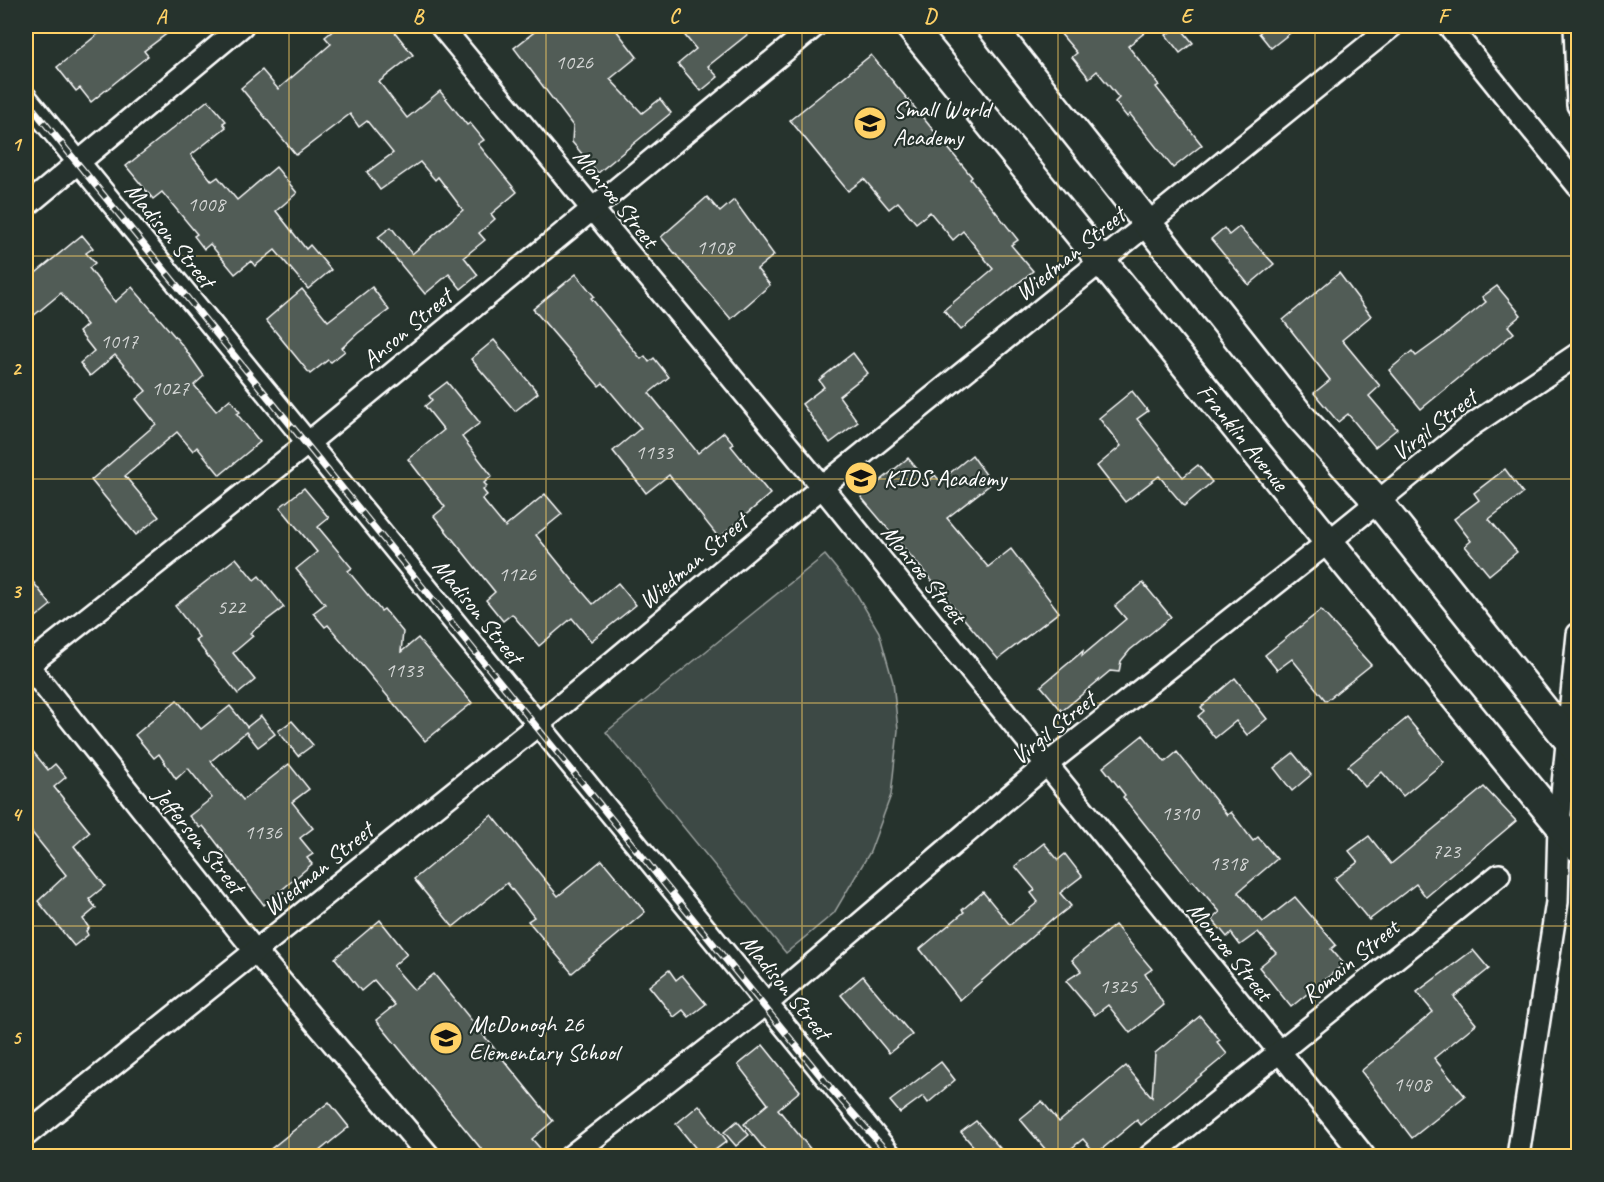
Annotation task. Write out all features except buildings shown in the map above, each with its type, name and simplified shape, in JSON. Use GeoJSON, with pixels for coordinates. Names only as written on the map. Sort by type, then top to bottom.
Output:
{"type":"FeatureCollection","features":[{"type":"Feature","properties":{"kind":"main road","name":"Franklin Avenue"},"geometry":{"type":"LineString","coordinates":[[910,26],[1103,261],[1327,543],[1578,847]]}},
{"type":"Feature","properties":{"kind":"main road"},"geometry":{"type":"LineString","coordinates":[[991,26],[1300,416],[1378,502],[1574,746]]}},
{"type":"Feature","properties":{"kind":"street"},"geometry":{"type":"LineString","coordinates":[[26,206],[242,26]]}},
{"type":"Feature","properties":{"kind":"street","name":"Monroe Street"},"geometry":{"type":"LineString","coordinates":[[441,26],[822,487],[1364,1156]]}},
{"type":"Feature","properties":{"kind":"street","name":"Anson Street"},"geometry":{"type":"LineString","coordinates":[[26,664],[308,443],[815,26]]}},
{"type":"Feature","properties":{"kind":"street","name":"Wiedman Street"},"geometry":{"type":"LineString","coordinates":[[26,1136],[538,724],[822,487],[1392,26]]}},
{"type":"Feature","properties":{"kind":"street"},"geometry":{"type":"LineString","coordinates":[[1449,26],[1578,186]]}},
{"type":"Feature","properties":{"kind":"street"},"geometry":{"type":"LineString","coordinates":[[1575,26],[1578,105]]}},
{"type":"Feature","properties":{"kind":"street","name":"Madison Street"},"geometry":{"type":"LineString","coordinates":[[26,98],[891,1156]]}},
{"type":"Feature","properties":{"kind":"street","name":"Virgil Street"},"geometry":{"type":"LineString","coordinates":[[571,1156],[766,1004],[1046,765],[1472,425],[1578,354]]}},
{"type":"Feature","properties":{"kind":"street"},"geometry":{"type":"LineString","coordinates":[[1518,1156],[1557,902],[1559,824],[1574,746],[1578,634]]}},
{"type":"Feature","properties":{"kind":"street","name":"Jefferson Street"},"geometry":{"type":"LineString","coordinates":[[26,664],[256,952],[429,1156]]}},
{"type":"Feature","properties":{"kind":"street","name":"Romain Street"},"geometry":{"type":"LineString","coordinates":[[1150,1156],[1499,875]]}},
{"type":"Feature","properties":{"kind":"shaded area"},"geometry":{"type":"Polygon","coordinates":[[[825,555],[856,593],[879,632],[893,682],[898,730],[891,795],[870,852],[834,913],[786,953],[606,732],[825,555]]]}},
{"type":"Feature","properties":{"kind":"railway"},"geometry":{"type":"LineString","coordinates":[[26,100],[833,1091],[891,1156]]}},
{"type":"Feature","properties":{"kind":"place","name":"Small World Academy"},"geometry":{"type":"Point","coordinates":[870,123]}},
{"type":"Feature","properties":{"kind":"place","name":"KIDS Academy"},"geometry":{"type":"Point","coordinates":[861,478]}},
{"type":"Feature","properties":{"kind":"place","name":"McDonogh 26 Elementary School"},"geometry":{"type":"Point","coordinates":[446,1038]}}]}
